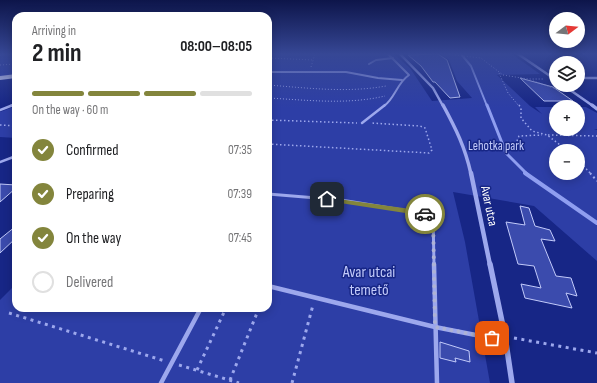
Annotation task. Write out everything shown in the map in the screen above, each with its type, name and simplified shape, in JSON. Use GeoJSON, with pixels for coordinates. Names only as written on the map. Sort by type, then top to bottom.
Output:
{"type":"FeatureCollection","features":[{"type":"Feature","properties":{"kind":"main road"},"geometry":{"type":"LineString","coordinates":[[0,78],[12,76]]}},
{"type":"Feature","properties":{"kind":"street","name":"Avar utca"},"geometry":{"type":"LineString","coordinates":[[418,72],[433,88],[444,104],[466,152],[505,339],[512,383]]}},
{"type":"Feature","properties":{"kind":"street"},"geometry":{"type":"LineString","coordinates":[[585,78],[597,78]]}},
{"type":"Feature","properties":{"kind":"street"},"geometry":{"type":"LineString","coordinates":[[572,92],[597,109]]}},
{"type":"Feature","properties":{"kind":"lane"},"geometry":{"type":"LineString","coordinates":[[272,72],[353,73],[378,78],[402,80]]}},
{"type":"Feature","properties":{"kind":"lane"},"geometry":{"type":"LineString","coordinates":[[362,123],[391,101],[402,80],[409,75],[407,72]]}},
{"type":"Feature","properties":{"kind":"lane"},"geometry":{"type":"LineString","coordinates":[[0,110],[12,106]]}},
{"type":"Feature","properties":{"kind":"lane"},"geometry":{"type":"LineString","coordinates":[[0,162],[12,158]]}},
{"type":"Feature","properties":{"kind":"lane"},"geometry":{"type":"LineString","coordinates":[[272,194],[341,200],[433,215],[437,383]]}},
{"type":"Feature","properties":{"kind":"lane"},"geometry":{"type":"LineString","coordinates":[[272,287],[435,327],[505,339]]}},
{"type":"Feature","properties":{"kind":"lane"},"geometry":{"type":"LineString","coordinates":[[162,383],[199,312]]}},
{"type":"Feature","properties":{"kind":"path"},"geometry":{"type":"LineString","coordinates":[[499,73],[549,86]]}},
{"type":"Feature","properties":{"kind":"path"},"geometry":{"type":"LineString","coordinates":[[499,73],[508,93],[521,108],[521,118],[532,131],[547,135],[559,144]]}},
{"type":"Feature","properties":{"kind":"path"},"geometry":{"type":"LineString","coordinates":[[527,79],[547,79]]}},
{"type":"Feature","properties":{"kind":"path"},"geometry":{"type":"LineString","coordinates":[[272,85],[344,89],[362,89],[386,86]]}},
{"type":"Feature","properties":{"kind":"path"},"geometry":{"type":"LineString","coordinates":[[272,98],[360,100],[376,99],[395,93]]}},
{"type":"Feature","properties":{"kind":"path"},"geometry":{"type":"LineString","coordinates":[[272,120],[420,126],[425,128],[432,150],[428,153],[272,144]]}},
{"type":"Feature","properties":{"kind":"path"},"geometry":{"type":"LineString","coordinates":[[0,125],[12,126]]}},
{"type":"Feature","properties":{"kind":"path"},"geometry":{"type":"LineString","coordinates":[[517,141],[519,136],[597,136]]}},
{"type":"Feature","properties":{"kind":"path"},"geometry":{"type":"LineString","coordinates":[[585,168],[597,181]]}},
{"type":"Feature","properties":{"kind":"path"},"geometry":{"type":"LineString","coordinates":[[292,383],[314,298]]}},
{"type":"Feature","properties":{"kind":"path"},"geometry":{"type":"LineString","coordinates":[[197,370],[224,312]]}},
{"type":"Feature","properties":{"kind":"path"},"geometry":{"type":"LineString","coordinates":[[230,380],[257,312]]}},
{"type":"Feature","properties":{"kind":"path"},"geometry":{"type":"LineString","coordinates":[[9,314],[240,383]]}},
{"type":"Feature","properties":{"kind":"path"},"geometry":{"type":"LineString","coordinates":[[505,339],[597,353]]}},
{"type":"Feature","properties":{"kind":"green space"},"geometry":{"type":"Polygon","coordinates":[[[0,72],[12,72],[12,78],[0,79],[0,72]]]}},
{"type":"Feature","properties":{"kind":"green space","name":"Avar utcai temető"},"geometry":{"type":"Polygon","coordinates":[[[272,72],[413,72],[432,101],[472,98],[457,81],[454,72],[537,72],[540,74],[497,75],[530,106],[542,114],[535,107],[549,107],[549,136],[585,136],[585,107],[597,113],[597,129],[594,130],[597,130],[597,261],[534,206],[453,192],[465,242],[490,383],[0,383],[0,300],[12,288],[12,312],[272,312],[272,72]]]}},
{"type":"Feature","properties":{"kind":"green space"},"geometry":{"type":"Polygon","coordinates":[[[12,108],[12,138],[0,137],[0,112],[12,108]]]}},
{"type":"Feature","properties":{"kind":"building"},"geometry":{"type":"Polygon","coordinates":[[[425,72],[451,72],[460,97],[450,98],[435,82],[433,82],[425,72]]]}},
{"type":"Feature","properties":{"kind":"building"},"geometry":{"type":"Polygon","coordinates":[[[520,78],[549,86],[549,92],[560,92],[572,100],[544,101],[520,78]]]}},
{"type":"Feature","properties":{"kind":"building"},"geometry":{"type":"Polygon","coordinates":[[[0,184],[12,185],[12,192],[0,202],[0,184]]]}},
{"type":"Feature","properties":{"kind":"building"},"geometry":{"type":"Polygon","coordinates":[[[520,206],[529,208],[535,226],[550,230],[555,241],[541,239],[556,276],[571,278],[577,296],[566,293],[572,308],[525,298],[521,284],[541,288],[534,266],[518,264],[506,222],[525,225],[520,206]]]}},
{"type":"Feature","properties":{"kind":"building"},"geometry":{"type":"Polygon","coordinates":[[[12,229],[12,242],[0,253],[0,239],[12,229]]]}},
{"type":"Feature","properties":{"kind":"building"},"geometry":{"type":"Polygon","coordinates":[[[440,342],[469,351],[470,362],[455,358],[456,362],[440,358],[440,342]]]}},
{"type":"Feature","properties":{"kind":"waterway"},"geometry":{"type":"LineString","coordinates":[[473,72],[487,106]]}},
{"type":"Feature","properties":{"kind":"waterway"},"geometry":{"type":"LineString","coordinates":[[487,105],[506,153],[527,174]]}},
{"type":"Feature","properties":{"kind":"waterway"},"geometry":{"type":"LineString","coordinates":[[525,173],[597,223]]}},
{"type":"Feature","properties":{"kind":"way so far"},"geometry":{"type":"LineString","coordinates":[[425,214],[433,215],[435,327],[492,338]]}},
{"type":"Feature","properties":{"kind":"route"},"geometry":{"type":"LineString","coordinates":[[327,199],[425,214]]}},
{"type":"Feature","properties":{"kind":"park label","name":"Lehotka park"},"geometry":{"type":"Point","coordinates":[496,146]}}]}
